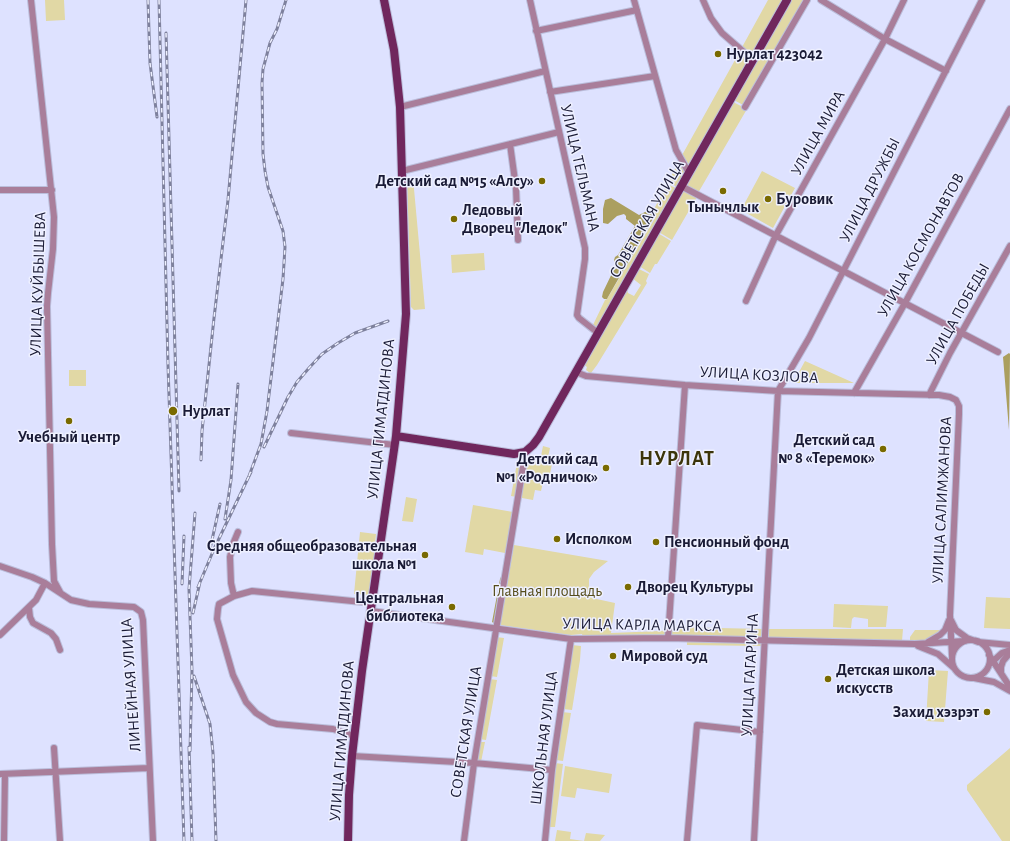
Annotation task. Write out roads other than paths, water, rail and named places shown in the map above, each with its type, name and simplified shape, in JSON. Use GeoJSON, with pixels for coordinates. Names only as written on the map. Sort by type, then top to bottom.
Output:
{"type":"FeatureCollection","features":[{"type":"Feature","properties":{"kind":"main road","name":"УЛИЦА ГИМАТДИНОВА"},"geometry":{"type":"LineString","coordinates":[[348,841],[348,795],[354,736],[396,436],[406,314],[400,107],[394,50],[384,0]]}},
{"type":"Feature","properties":{"kind":"main road","name":"СОВЕТСКАЯ УЛИЦА"},"geometry":{"type":"LineString","coordinates":[[525,452],[539,437],[787,0]]}},
{"type":"Feature","properties":{"kind":"main road"},"geometry":{"type":"LineString","coordinates":[[396,436],[509,454],[525,452]]}},
{"type":"Feature","properties":{"kind":"street","name":"УЛИЦА КУЙБЫШЕВА"},"geometry":{"type":"LineString","coordinates":[[30,0],[52,190],[54,234],[47,306],[52,544],[54,582],[60,592]]}},
{"type":"Feature","properties":{"kind":"street","name":"УЛИЦА ТЕЛЬМАНА"},"geometry":{"type":"LineString","coordinates":[[530,0],[585,248],[585,259],[577,315],[598,333]]}},
{"type":"Feature","properties":{"kind":"street"},"geometry":{"type":"LineString","coordinates":[[634,0],[676,150],[689,173]]}},
{"type":"Feature","properties":{"kind":"street"},"geometry":{"type":"LineString","coordinates":[[703,0],[711,18],[722,33],[753,60]]}},
{"type":"Feature","properties":{"kind":"street"},"geometry":{"type":"LineString","coordinates":[[745,107],[807,0]]}},
{"type":"Feature","properties":{"kind":"street"},"geometry":{"type":"LineString","coordinates":[[821,0],[885,39],[946,71]]}},
{"type":"Feature","properties":{"kind":"street","name":"УЛИЦА МИРА"},"geometry":{"type":"LineString","coordinates":[[746,301],[776,236],[885,39],[904,0]]}},
{"type":"Feature","properties":{"kind":"street","name":"УЛИЦА ДРУЖБЫ"},"geometry":{"type":"LineString","coordinates":[[778,391],[798,358],[844,271],[982,0]]}},
{"type":"Feature","properties":{"kind":"street"},"geometry":{"type":"LineString","coordinates":[[536,31],[637,10]]}},
{"type":"Feature","properties":{"kind":"street"},"geometry":{"type":"LineString","coordinates":[[400,107],[545,72]]}},
{"type":"Feature","properties":{"kind":"street"},"geometry":{"type":"LineString","coordinates":[[550,92],[655,76]]}},
{"type":"Feature","properties":{"kind":"street","name":"УЛИЦА КОСМОНАВТОВ"},"geometry":{"type":"LineString","coordinates":[[854,393],[905,303],[1010,109]]}},
{"type":"Feature","properties":{"kind":"street"},"geometry":{"type":"LineString","coordinates":[[402,170],[559,132]]}},
{"type":"Feature","properties":{"kind":"street"},"geometry":{"type":"LineString","coordinates":[[510,144],[516,188],[518,240]]}},
{"type":"Feature","properties":{"kind":"street"},"geometry":{"type":"LineString","coordinates":[[682,186],[998,352]]}},
{"type":"Feature","properties":{"kind":"street"},"geometry":{"type":"LineString","coordinates":[[0,190],[52,190]]}},
{"type":"Feature","properties":{"kind":"street","name":"УЛИЦА ПОБЕДЫ"},"geometry":{"type":"LineString","coordinates":[[929,395],[950,353],[1010,246]]}},
{"type":"Feature","properties":{"kind":"street","name":"УЛИЦА КОЗЛОВА"},"geometry":{"type":"LineString","coordinates":[[576,372],[586,376],[778,391],[942,395]]}},
{"type":"Feature","properties":{"kind":"street"},"geometry":{"type":"LineString","coordinates":[[668,638],[685,384]]}},
{"type":"Feature","properties":{"kind":"street","name":"УЛИЦА ГАГАРИНА"},"geometry":{"type":"LineString","coordinates":[[754,841],[778,391]]}},
{"type":"Feature","properties":{"kind":"street","name":"УЛИЦА САЛИМЖАНОВА"},"geometry":{"type":"LineString","coordinates":[[942,395],[956,400],[959,410],[950,615]]}},
{"type":"Feature","properties":{"kind":"street"},"geometry":{"type":"LineString","coordinates":[[291,433],[394,445]]}},
{"type":"Feature","properties":{"kind":"street","name":"СОВЕТСКАЯ УЛИЦА"},"geometry":{"type":"LineString","coordinates":[[464,841],[474,763],[525,452]]}},
{"type":"Feature","properties":{"kind":"street"},"geometry":{"type":"LineString","coordinates":[[238,532],[232,550],[230,570],[234,596],[219,604],[217,619],[233,675],[246,702],[262,717],[278,724],[333,729],[354,736]]}},
{"type":"Feature","properties":{"kind":"street"},"geometry":{"type":"LineString","coordinates":[[0,566],[32,577],[60,592]]}},
{"type":"Feature","properties":{"kind":"street"},"geometry":{"type":"LineString","coordinates":[[0,635],[29,608],[40,594],[45,583]]}},
{"type":"Feature","properties":{"kind":"street","name":"УЛИЦА КАРЛА МАРКСА"},"geometry":{"type":"LineString","coordinates":[[234,596],[252,591],[371,607],[571,639],[668,638],[915,644],[965,641]]}},
{"type":"Feature","properties":{"kind":"street","name":"ЛИНЕЙНАЯ УЛИЦА"},"geometry":{"type":"LineString","coordinates":[[60,592],[71,600],[89,604],[134,607],[141,612],[143,620],[153,841]]}},
{"type":"Feature","properties":{"kind":"street"},"geometry":{"type":"LineString","coordinates":[[29,608],[30,617],[33,623],[51,633],[56,639],[60,650]]}},
{"type":"Feature","properties":{"kind":"street"},"geometry":{"type":"LineString","coordinates":[[950,615],[952,624],[959,633],[984,646],[1010,688]]}},
{"type":"Feature","properties":{"kind":"street"},"geometry":{"type":"LineString","coordinates":[[950,615],[950,642],[952,663],[955,669],[962,675],[994,682],[1010,691]]}},
{"type":"Feature","properties":{"kind":"street"},"geometry":{"type":"LineString","coordinates":[[923,644],[940,635],[945,628],[950,615]]}},
{"type":"Feature","properties":{"kind":"street","name":"ШКОЛЬНАЯ УЛИЦА"},"geometry":{"type":"LineString","coordinates":[[545,841],[552,770],[571,639]]}},
{"type":"Feature","properties":{"kind":"street"},"geometry":{"type":"LineString","coordinates":[[952,656],[957,647],[965,641],[972,640],[978,642],[1010,645]]}},
{"type":"Feature","properties":{"kind":"street","name":"УЛИЦА КАРЛА МАРКСА"},"geometry":{"type":"LineString","coordinates":[[915,644],[938,654],[955,669]]}},
{"type":"Feature","properties":{"kind":"street"},"geometry":{"type":"LineString","coordinates":[[971,678],[985,671],[993,660],[1002,653],[1010,650]]}},
{"type":"Feature","properties":{"kind":"street"},"geometry":{"type":"LineString","coordinates":[[985,671],[989,662],[988,653]]}},
{"type":"Feature","properties":{"kind":"street"},"geometry":{"type":"LineString","coordinates":[[1001,674],[1003,661],[1010,653]]}},
{"type":"Feature","properties":{"kind":"street"},"geometry":{"type":"LineString","coordinates":[[687,841],[696,725],[760,732]]}},
{"type":"Feature","properties":{"kind":"street"},"geometry":{"type":"LineString","coordinates":[[54,748],[60,841]]}},
{"type":"Feature","properties":{"kind":"street"},"geometry":{"type":"LineString","coordinates":[[352,756],[474,763],[552,770]]}},
{"type":"Feature","properties":{"kind":"street"},"geometry":{"type":"LineString","coordinates":[[4,841],[3,774],[149,768]]}},
{"type":"Feature","properties":{"kind":"railway"},"geometry":{"type":"LineString","coordinates":[[148,0],[150,63],[157,117]]}},
{"type":"Feature","properties":{"kind":"railway"},"geometry":{"type":"LineString","coordinates":[[159,0],[168,365],[184,841]]}},
{"type":"Feature","properties":{"kind":"railway"},"geometry":{"type":"LineString","coordinates":[[201,460],[202,431],[228,200],[246,0]]}},
{"type":"Feature","properties":{"kind":"railway"},"geometry":{"type":"LineString","coordinates":[[249,476],[261,444],[267,411],[283,279],[285,247],[283,231],[268,187],[263,154],[262,83],[263,69],[270,43],[277,29],[286,0]]}},
{"type":"Feature","properties":{"kind":"railway"},"geometry":{"type":"LineString","coordinates":[[166,33],[179,491]]}},
{"type":"Feature","properties":{"kind":"railway"},"geometry":{"type":"LineString","coordinates":[[264,447],[288,397],[297,382],[322,354],[355,333],[388,321]]}},
{"type":"Feature","properties":{"kind":"railway"},"geometry":{"type":"LineString","coordinates":[[225,519],[231,480],[238,384]]}},
{"type":"Feature","properties":{"kind":"railway"},"geometry":{"type":"LineString","coordinates":[[198,587],[214,549],[251,472]]}},
{"type":"Feature","properties":{"kind":"railway"},"geometry":{"type":"LineString","coordinates":[[210,549],[220,504]]}},
{"type":"Feature","properties":{"kind":"railway"},"geometry":{"type":"LineString","coordinates":[[190,751],[192,671],[189,589],[195,513]]}},
{"type":"Feature","properties":{"kind":"railway"},"geometry":{"type":"LineString","coordinates":[[182,584],[184,536]]}},
{"type":"Feature","properties":{"kind":"railway"},"geometry":{"type":"LineString","coordinates":[[193,613],[200,582]]}},
{"type":"Feature","properties":{"kind":"railway"},"geometry":{"type":"LineString","coordinates":[[194,676],[210,724],[213,753],[216,841]]}},
{"type":"Feature","properties":{"kind":"railway"},"geometry":{"type":"LineString","coordinates":[[189,747],[192,841]]}},
{"type":"Feature","properties":{"kind":"place","name":"Нурлат 423042"},"geometry":{"type":"Point","coordinates":[718,54]}},
{"type":"Feature","properties":{"kind":"place","name":"Детский сад №15 «Алсу»"},"geometry":{"type":"Point","coordinates":[542,181]}},
{"type":"Feature","properties":{"kind":"place","name":"Тынычлык"},"geometry":{"type":"Point","coordinates":[723,191]}},
{"type":"Feature","properties":{"kind":"place","name":"Буровик"},"geometry":{"type":"Point","coordinates":[768,199]}},
{"type":"Feature","properties":{"kind":"place","name":"Ледовый Дворец \"Ледок\""},"geometry":{"type":"Point","coordinates":[454,219]}},
{"type":"Feature","properties":{"kind":"place","name":"Нурлат"},"geometry":{"type":"Point","coordinates":[173,411]}},
{"type":"Feature","properties":{"kind":"place","name":"Учебный центр"},"geometry":{"type":"Point","coordinates":[69,421]}},
{"type":"Feature","properties":{"kind":"place","name":"Детский сад № 8 «Теремок»"},"geometry":{"type":"Point","coordinates":[883,449]}},
{"type":"Feature","properties":{"kind":"place","name":"Детский сад №1 «Родничок»"},"geometry":{"type":"Point","coordinates":[606,468]}},
{"type":"Feature","properties":{"kind":"place","name":"Исполком"},"geometry":{"type":"Point","coordinates":[557,539]}},
{"type":"Feature","properties":{"kind":"place","name":"Пенсионный фонд"},"geometry":{"type":"Point","coordinates":[656,542]}},
{"type":"Feature","properties":{"kind":"place","name":"Средняя общеобразовательная школа №1"},"geometry":{"type":"Point","coordinates":[425,555]}},
{"type":"Feature","properties":{"kind":"place","name":"Дворец Культуры"},"geometry":{"type":"Point","coordinates":[628,587]}},
{"type":"Feature","properties":{"kind":"place","name":"Центральная библиотека"},"geometry":{"type":"Point","coordinates":[452,607]}},
{"type":"Feature","properties":{"kind":"place","name":"Мировой суд"},"geometry":{"type":"Point","coordinates":[613,656]}},
{"type":"Feature","properties":{"kind":"place","name":"Детская школа искусств"},"geometry":{"type":"Point","coordinates":[828,679]}},
{"type":"Feature","properties":{"kind":"place","name":"Захид хэзрэт"},"geometry":{"type":"Point","coordinates":[987,712]}},
{"type":"Feature","properties":{"kind":"district","name":"НУРЛАТ"},"geometry":{"type":"Point","coordinates":[677,459]}},
{"type":"Feature","properties":{"kind":"park label","name":"Главная площадь"},"geometry":{"type":"Point","coordinates":[547,591]}}]}
